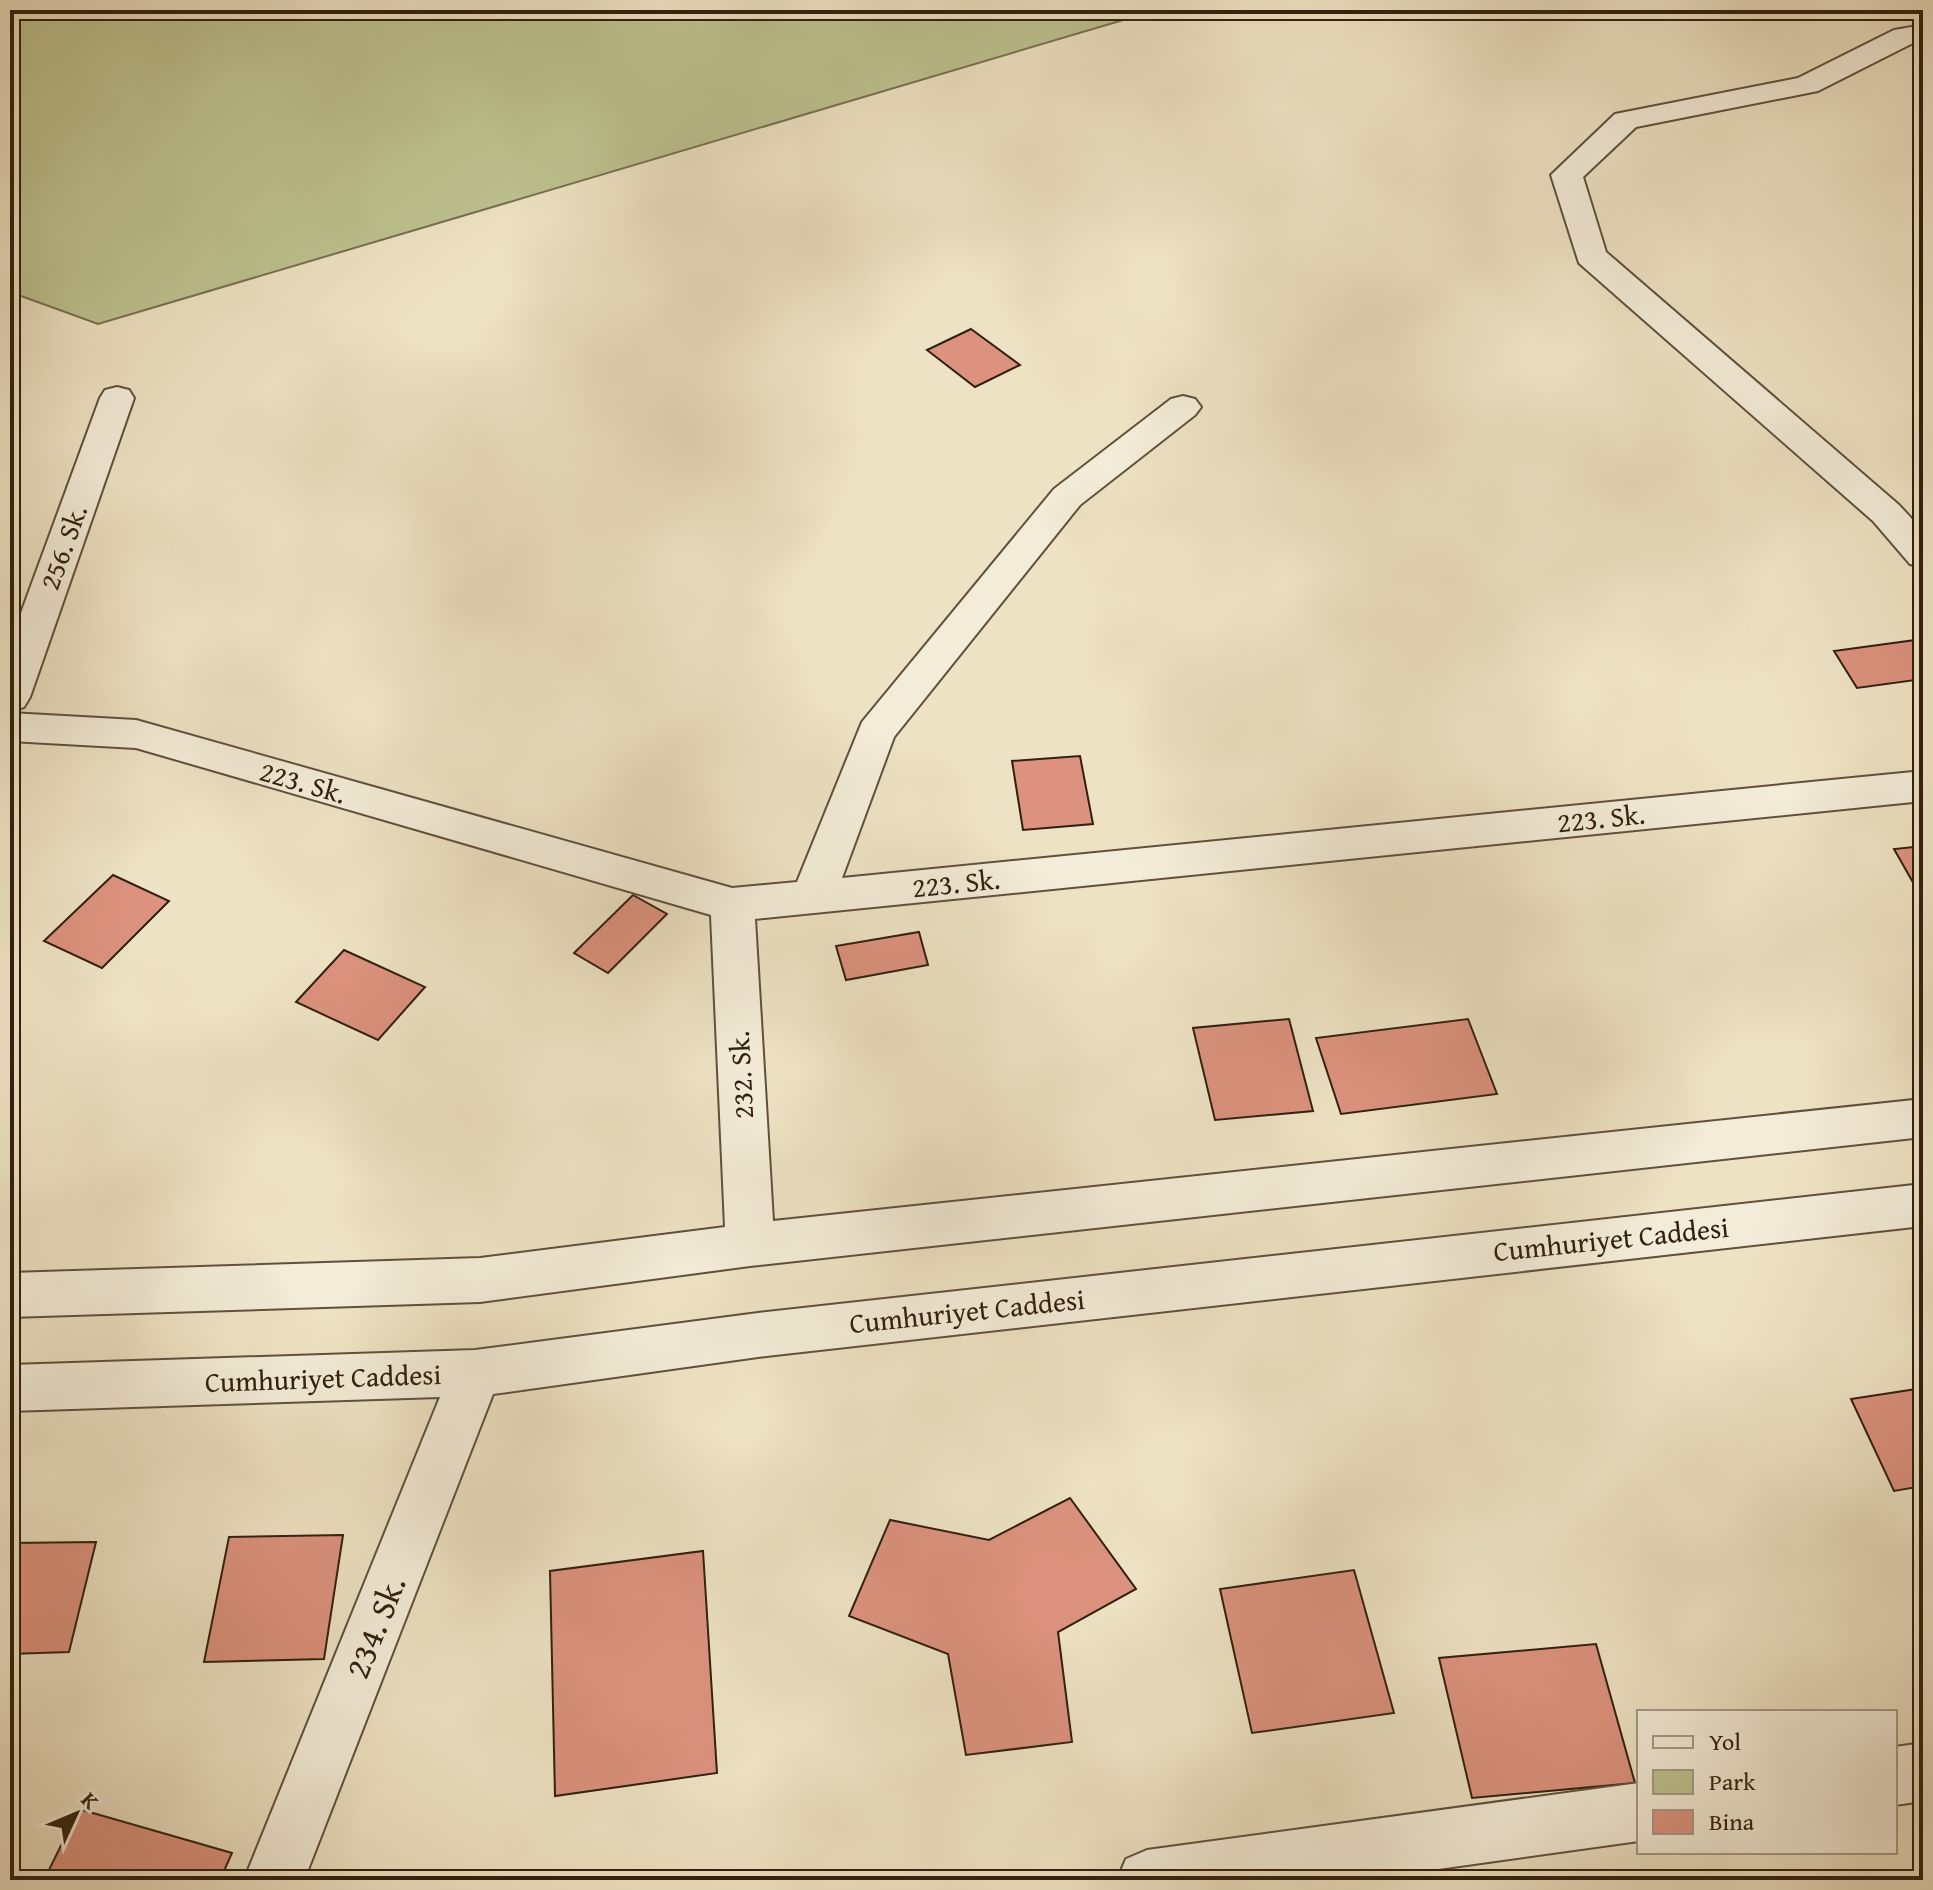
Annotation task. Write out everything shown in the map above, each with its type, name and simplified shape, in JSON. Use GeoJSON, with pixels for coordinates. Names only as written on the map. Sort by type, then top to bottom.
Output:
{"type":"FeatureCollection","features":[{"type":"Feature","properties":{"kind":"street"},"geometry":{"type":"LineString","coordinates":[[1923,34],[1904,36],[1807,85],[1626,120],[1567,175],[1591,256],[1886,513],[1923,555]]}},
{"type":"Feature","properties":{"kind":"street","name":"256. Sk."},"geometry":{"type":"LineString","coordinates":[[10,697],[117,398]]}},
{"type":"Feature","properties":{"kind":"street"},"geometry":{"type":"LineString","coordinates":[[813,897],[876,732],[1067,497],[1183,407]]}},
{"type":"Feature","properties":{"kind":"street","name":"223. Sk."},"geometry":{"type":"LineString","coordinates":[[10,727],[136,734],[732,905],[1923,786]]}},
{"type":"Feature","properties":{"kind":"street","name":"232. Sk."},"geometry":{"type":"LineString","coordinates":[[732,905],[750,1245]]}},
{"type":"Feature","properties":{"kind":"street"},"geometry":{"type":"LineString","coordinates":[[10,1295],[480,1280],[750,1245],[1923,1118]]}},
{"type":"Feature","properties":{"kind":"street","name":"Cumhuriyet Caddesi"},"geometry":{"type":"LineString","coordinates":[[10,1388],[475,1373],[758,1335],[1923,1205]]}},
{"type":"Feature","properties":{"kind":"street","name":"234. Sk."},"geometry":{"type":"LineString","coordinates":[[274,1880],[475,1373]]}},
{"type":"Feature","properties":{"kind":"street"},"geometry":{"type":"LineString","coordinates":[[1897,1776],[1923,1772]]}},
{"type":"Feature","properties":{"kind":"street"},"geometry":{"type":"LineString","coordinates":[[1147,1880],[1637,1812]]}},
{"type":"Feature","properties":{"kind":"green space"},"geometry":{"type":"Polygon","coordinates":[[[10,10],[1157,10],[98,324],[10,292],[10,10]]]}},
{"type":"Feature","properties":{"kind":"building"},"geometry":{"type":"Polygon","coordinates":[[[971,329],[1020,365],[975,387],[927,350],[971,329]]]}},
{"type":"Feature","properties":{"kind":"building"},"geometry":{"type":"Polygon","coordinates":[[[1923,639],[1923,679],[1857,688],[1834,651],[1923,639]]]}},
{"type":"Feature","properties":{"kind":"building"},"geometry":{"type":"Polygon","coordinates":[[[1080,756],[1093,824],[1023,830],[1012,761],[1080,756]]]}},
{"type":"Feature","properties":{"kind":"building"},"geometry":{"type":"Polygon","coordinates":[[[1923,846],[1923,900],[1894,849],[1923,846]]]}},
{"type":"Feature","properties":{"kind":"building"},"geometry":{"type":"Polygon","coordinates":[[[113,875],[169,901],[102,968],[44,941],[113,875]]]}},
{"type":"Feature","properties":{"kind":"building"},"geometry":{"type":"Polygon","coordinates":[[[633,895],[667,914],[608,973],[574,953],[633,895]]]}},
{"type":"Feature","properties":{"kind":"building"},"geometry":{"type":"Polygon","coordinates":[[[919,932],[928,965],[846,980],[836,946],[919,932]]]}},
{"type":"Feature","properties":{"kind":"building"},"geometry":{"type":"Polygon","coordinates":[[[344,950],[425,987],[378,1040],[296,1002],[344,950]]]}},
{"type":"Feature","properties":{"kind":"building"},"geometry":{"type":"Polygon","coordinates":[[[1289,1019],[1313,1111],[1215,1120],[1193,1028],[1289,1019]]]}},
{"type":"Feature","properties":{"kind":"building"},"geometry":{"type":"Polygon","coordinates":[[[1468,1019],[1497,1094],[1341,1114],[1316,1038],[1468,1019]]]}},
{"type":"Feature","properties":{"kind":"building"},"geometry":{"type":"Polygon","coordinates":[[[1923,1388],[1923,1486],[1894,1491],[1851,1399],[1923,1388]]]}},
{"type":"Feature","properties":{"kind":"building"},"geometry":{"type":"Polygon","coordinates":[[[1070,1498],[1136,1589],[1058,1632],[1072,1742],[966,1755],[948,1654],[849,1616],[890,1520],[989,1540],[1070,1498]]]}},
{"type":"Feature","properties":{"kind":"building"},"geometry":{"type":"Polygon","coordinates":[[[343,1535],[324,1659],[204,1662],[229,1537],[343,1535]]]}},
{"type":"Feature","properties":{"kind":"building"},"geometry":{"type":"Polygon","coordinates":[[[96,1542],[69,1652],[10,1654],[10,1543],[96,1542]]]}},
{"type":"Feature","properties":{"kind":"building"},"geometry":{"type":"Polygon","coordinates":[[[703,1551],[717,1773],[555,1796],[550,1571],[703,1551]]]}},
{"type":"Feature","properties":{"kind":"building"},"geometry":{"type":"Polygon","coordinates":[[[1354,1570],[1394,1713],[1252,1733],[1220,1589],[1354,1570]]]}},
{"type":"Feature","properties":{"kind":"building"},"geometry":{"type":"Polygon","coordinates":[[[1596,1644],[1635,1783],[1472,1798],[1439,1658],[1596,1644]]]}},
{"type":"Feature","properties":{"kind":"building"},"geometry":{"type":"Polygon","coordinates":[[[79,1809],[232,1853],[220,1880],[44,1880],[79,1809]]]}}]}
